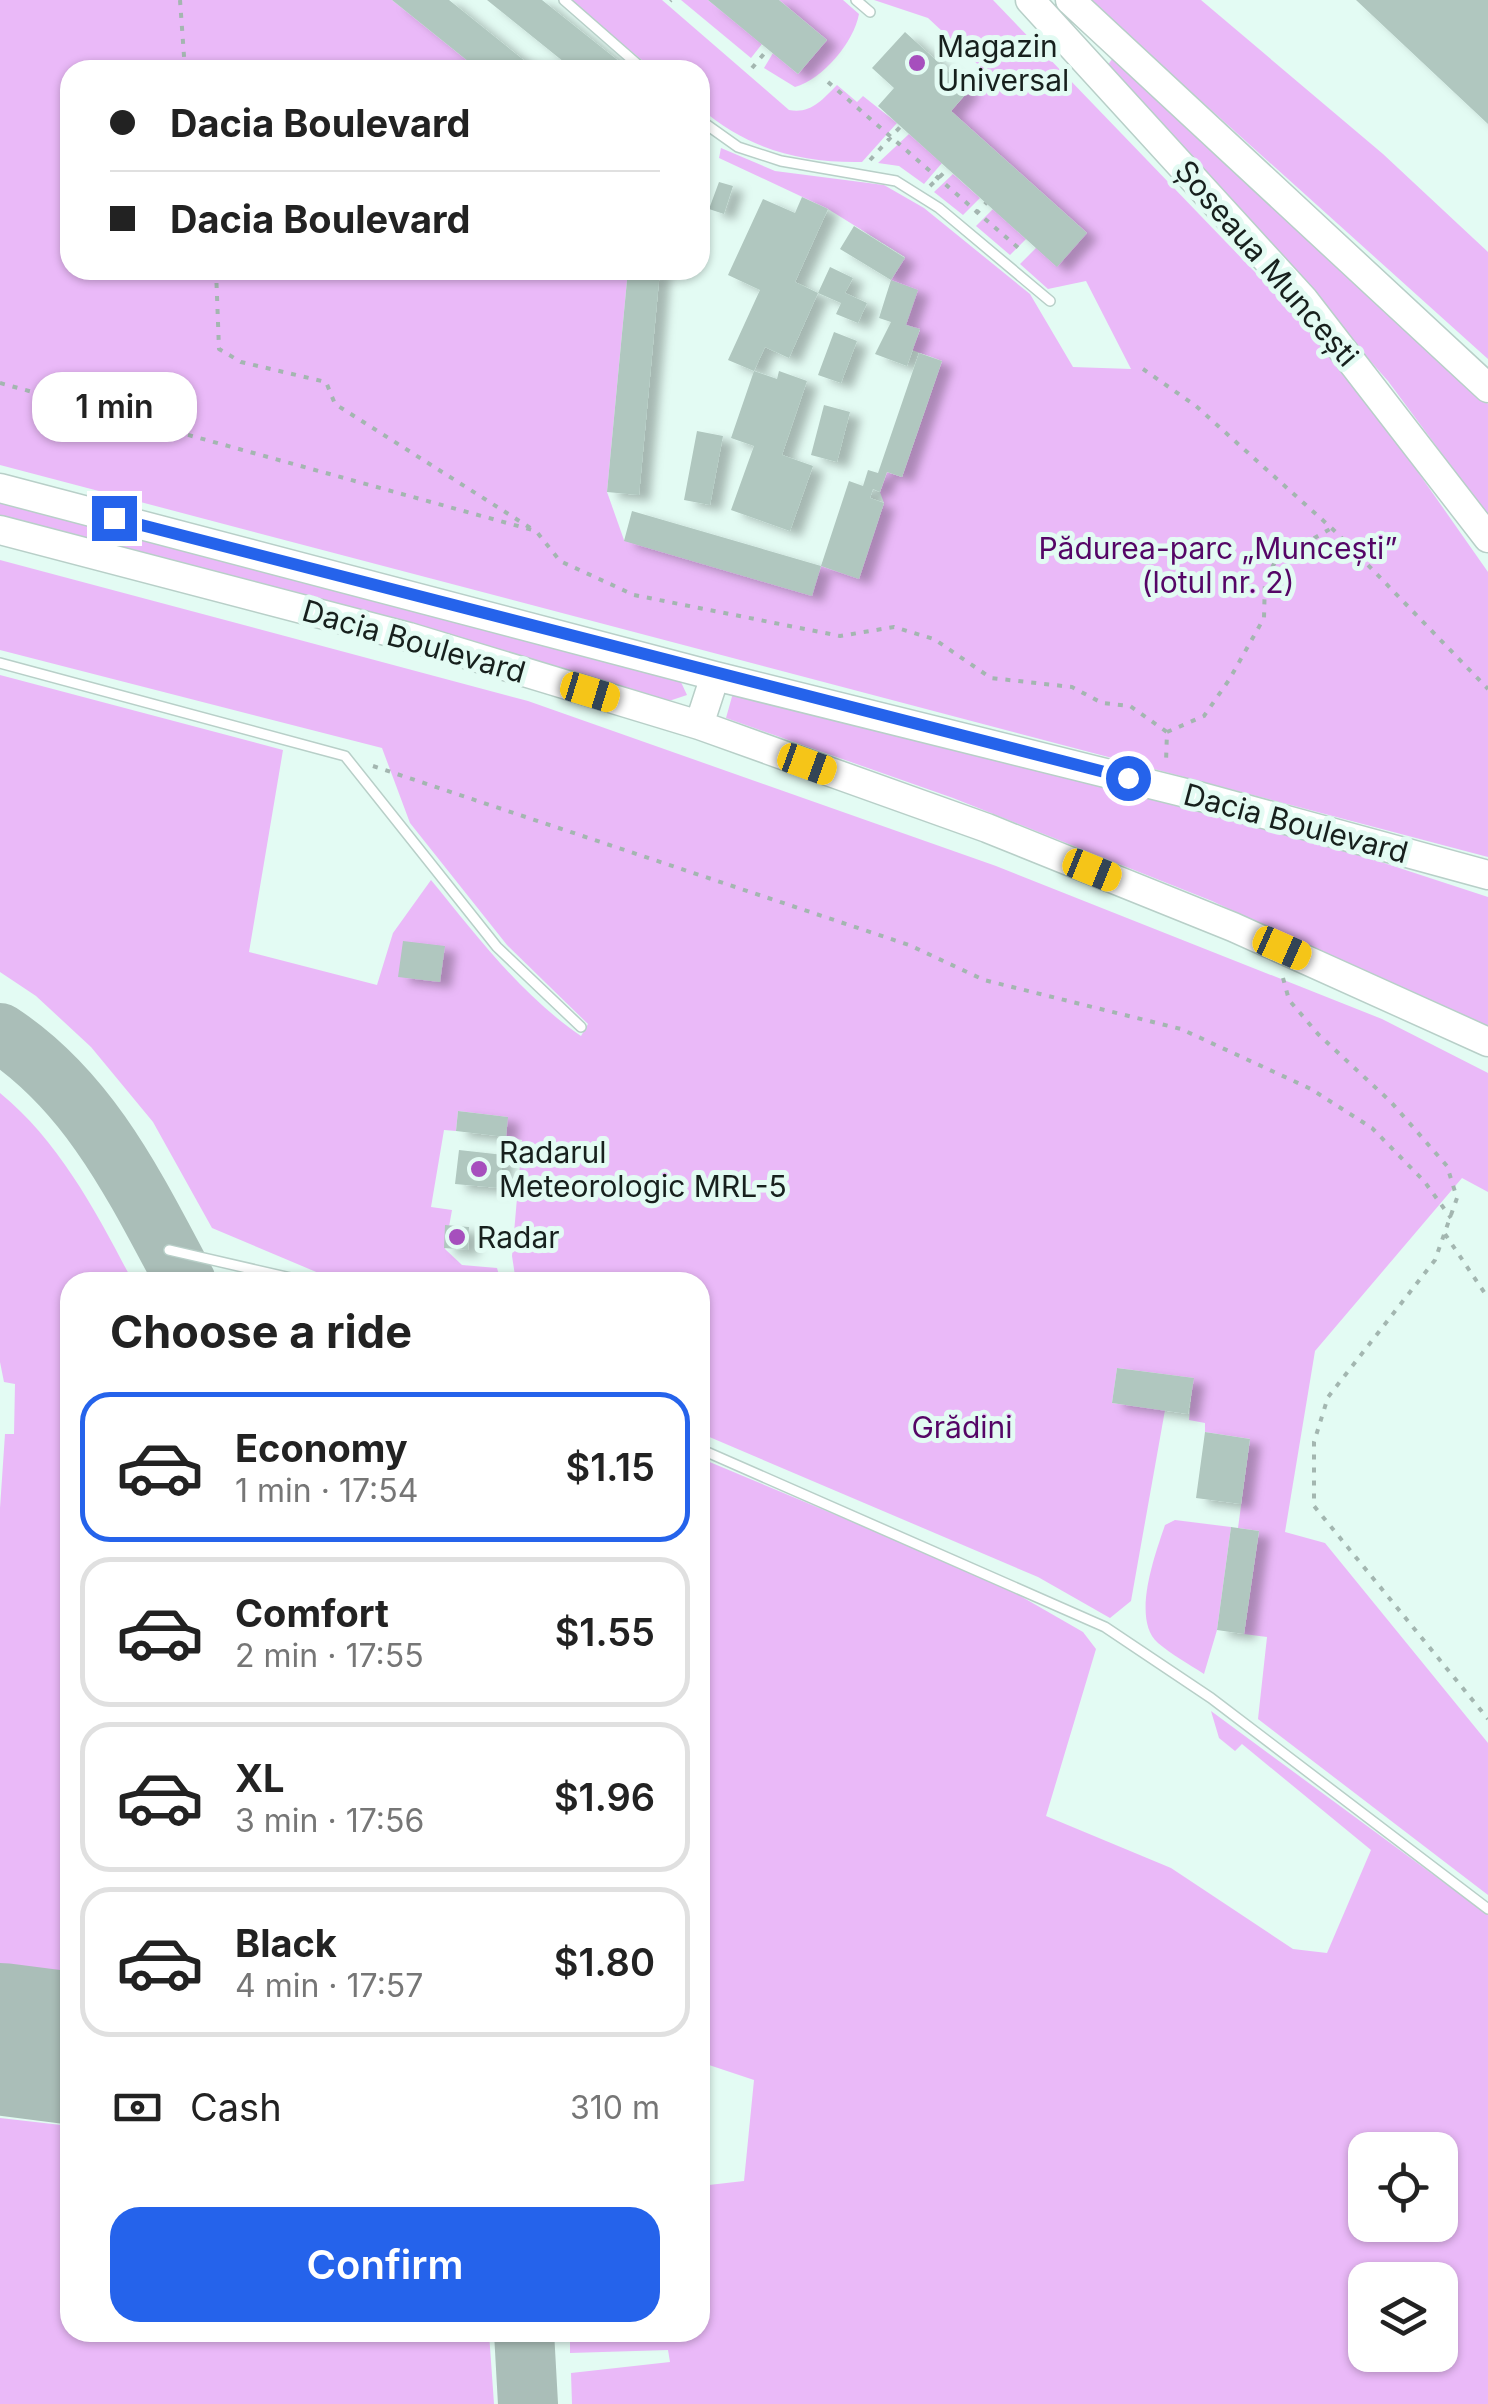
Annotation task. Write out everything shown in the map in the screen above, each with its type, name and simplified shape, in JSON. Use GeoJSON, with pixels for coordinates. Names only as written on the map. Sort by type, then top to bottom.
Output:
{"type":"FeatureCollection","features":[{"type":"Feature","properties":{"kind":"main road","name":"Șoseaua Muncești"},"geometry":{"type":"LineString","coordinates":[[1030,0],[1304,300],[1488,538]]}},
{"type":"Feature","properties":{"kind":"main road","name":"Șoseaua Muncești"},"geometry":{"type":"LineString","coordinates":[[1070,0],[1488,388]]}},
{"type":"Feature","properties":{"kind":"main road","name":"Dacia Boulevard"},"geometry":{"type":"LineString","coordinates":[[0,488],[1488,875]]}},
{"type":"Feature","properties":{"kind":"main road","name":"Dacia Boulevard"},"geometry":{"type":"LineString","coordinates":[[0,530],[409,637],[700,725],[987,828],[1282,948],[1488,1042]]}},
{"type":"Feature","properties":{"kind":"main road"},"geometry":{"type":"LineString","coordinates":[[700,725],[715,676]]}},
{"type":"Feature","properties":{"kind":"lane"},"geometry":{"type":"LineString","coordinates":[[564,0],[633,60]]}},
{"type":"Feature","properties":{"kind":"lane"},"geometry":{"type":"LineString","coordinates":[[856,0],[870,12]]}},
{"type":"Feature","properties":{"kind":"lane"},"geometry":{"type":"LineString","coordinates":[[710,127],[738,147],[781,161],[896,181],[920,196],[1050,302]]}},
{"type":"Feature","properties":{"kind":"lane"},"geometry":{"type":"LineString","coordinates":[[0,663],[345,756],[496,947],[581,1027]]}},
{"type":"Feature","properties":{"kind":"lane"},"geometry":{"type":"LineString","coordinates":[[168,1250],[264,1272]]}},
{"type":"Feature","properties":{"kind":"lane"},"geometry":{"type":"LineString","coordinates":[[710,1453],[1105,1628],[1211,1698],[1488,1909]]}},
{"type":"Feature","properties":{"kind":"path"},"geometry":{"type":"LineString","coordinates":[[180,0],[185,60]]}},
{"type":"Feature","properties":{"kind":"path"},"geometry":{"type":"LineString","coordinates":[[752,68],[768,49]]}},
{"type":"Feature","properties":{"kind":"path"},"geometry":{"type":"LineString","coordinates":[[828,82],[1022,252]]}},
{"type":"Feature","properties":{"kind":"path"},"geometry":{"type":"LineString","coordinates":[[859,172],[901,126]]}},
{"type":"Feature","properties":{"kind":"path"},"geometry":{"type":"LineString","coordinates":[[920,196],[948,169]]}},
{"type":"Feature","properties":{"kind":"path"},"geometry":{"type":"LineString","coordinates":[[216,280],[218,349],[241,362],[326,382],[336,404],[536,531],[560,561],[634,595],[840,636],[894,627],[934,639],[990,678],[1072,687],[1102,703],[1130,706],[1167,732]]}},
{"type":"Feature","properties":{"kind":"path"},"geometry":{"type":"LineString","coordinates":[[1143,368],[1196,406],[1332,528],[1488,689]]}},
{"type":"Feature","properties":{"kind":"path"},"geometry":{"type":"LineString","coordinates":[[0,383],[536,531]]}},
{"type":"Feature","properties":{"kind":"path"},"geometry":{"type":"LineString","coordinates":[[1167,732],[1204,716],[1230,680],[1264,618],[1265,579],[1277,560],[1332,528]]}},
{"type":"Feature","properties":{"kind":"path"},"geometry":{"type":"LineString","coordinates":[[1165,788],[1167,732]]}},
{"type":"Feature","properties":{"kind":"path"},"geometry":{"type":"LineString","coordinates":[[345,756],[909,945],[984,980],[1181,1029],[1311,1089],[1372,1128],[1424,1180],[1451,1218]]}},
{"type":"Feature","properties":{"kind":"path"},"geometry":{"type":"LineString","coordinates":[[1282,948],[1281,968],[1289,1000],[1318,1034],[1391,1102],[1446,1166],[1456,1198],[1435,1260],[1328,1397],[1314,1442],[1314,1506],[1488,1719]]}},
{"type":"Feature","properties":{"kind":"path"},"geometry":{"type":"LineString","coordinates":[[1445,1234],[1488,1298]]}},
{"type":"Feature","properties":{"kind":"green space","name":"Pădurea-parc „Muncești” (lotul nr. 2)"},"geometry":{"type":"Polygon","coordinates":[[[0,0],[392,0],[467,60],[60,60],[60,280],[627,280],[607,492],[624,540],[811,595],[821,566],[859,578],[884,503],[880,492],[887,472],[902,477],[942,361],[912,350],[920,330],[906,325],[891,280],[905,257],[828,209],[719,158],[721,148],[775,171],[884,185],[924,208],[1030,294],[1073,367],[1131,369],[1086,281],[1048,289],[1020,264],[1036,248],[1087,233],[951,111],[986,72],[928,18],[874,0],[993,0],[1302,321],[1373,408],[1488,572],[1488,857],[0,465],[0,0]]]}},
{"type":"Feature","properties":{"kind":"green space"},"geometry":{"type":"Polygon","coordinates":[[[569,0],[662,0],[789,110],[810,108],[837,85],[857,102],[863,96],[897,123],[862,162],[817,160],[775,151],[737,134],[710,116],[710,60],[642,60],[569,0]]]}},
{"type":"Feature","properties":{"kind":"green space"},"geometry":{"type":"Polygon","coordinates":[[[681,0],[708,0],[762,44],[751,58],[681,0]]]}},
{"type":"Feature","properties":{"kind":"green space"},"geometry":{"type":"Polygon","coordinates":[[[779,0],[843,0],[859,14],[851,36],[836,58],[816,76],[795,87],[764,68],[773,53],[798,74],[827,40],[779,0]]]}},
{"type":"Feature","properties":{"kind":"green space"},"geometry":{"type":"Polygon","coordinates":[[[1089,0],[1201,0],[1383,154],[1488,252],[1488,359],[1089,0]]]}},
{"type":"Feature","properties":{"kind":"green space"},"geometry":{"type":"Polygon","coordinates":[[[1112,59],[1304,230],[1488,404],[1488,516],[1388,381],[1108,65],[1112,59]]]}},
{"type":"Feature","properties":{"kind":"green space"},"geometry":{"type":"Polygon","coordinates":[[[909,134],[942,163],[924,184],[899,166],[878,163],[909,134]]]}},
{"type":"Feature","properties":{"kind":"green space"},"geometry":{"type":"Polygon","coordinates":[[[953,174],[980,198],[963,215],[934,192],[953,174]]]}},
{"type":"Feature","properties":{"kind":"green space"},"geometry":{"type":"Polygon","coordinates":[[[993,209],[1026,239],[1010,255],[976,226],[993,209]]]}},
{"type":"Feature","properties":{"kind":"green space"},"geometry":{"type":"Polygon","coordinates":[[[0,502],[680,680],[687,695],[669,701],[431,629],[0,518],[0,502]]]}},
{"type":"Feature","properties":{"kind":"green space","name":"Grădini"},"geometry":{"type":"Polygon","coordinates":[[[0,560],[528,701],[996,866],[1382,1019],[1488,1073],[1488,1192],[1462,1178],[1315,1351],[1285,1532],[1325,1543],[1488,1743],[1488,1895],[1258,1719],[1267,1637],[1244,1634],[1259,1531],[1238,1528],[1250,1439],[1205,1432],[1205,1423],[1189,1420],[1193,1378],[1117,1368],[1112,1403],[1165,1410],[1131,1601],[1110,1618],[1038,1577],[710,1437],[710,1272],[514,1272],[512,1256],[522,1140],[506,1137],[507,1117],[458,1111],[456,1131],[444,1130],[431,1207],[452,1210],[445,1249],[462,1265],[497,1268],[498,1272],[316,1272],[212,1228],[153,1122],[91,1047],[36,996],[0,972],[0,675],[283,750],[249,952],[377,985],[393,933],[431,880],[501,964],[539,1002],[581,1036],[588,1024],[507,945],[410,823],[382,748],[0,650],[0,560]]]}},
{"type":"Feature","properties":{"kind":"green space"},"geometry":{"type":"Polygon","coordinates":[[[733,693],[1329,845],[1488,897],[1488,1030],[1212,901],[953,798],[726,718],[733,693]]]}},
{"type":"Feature","properties":{"kind":"green space"},"geometry":{"type":"Polygon","coordinates":[[[0,1093],[22,1112],[59,1157],[127,1272],[60,1272],[60,1973],[0,1965],[0,1508],[5,1434],[14,1434],[15,1384],[4,1382],[0,1362],[0,1093]]]}},
{"type":"Feature","properties":{"kind":"green space"},"geometry":{"type":"Polygon","coordinates":[[[710,1462],[996,1582],[1083,1632],[1096,1649],[1046,1816],[1171,1868],[1293,1949],[1327,1953],[1371,1850],[1242,1744],[1235,1751],[1219,1738],[1211,1711],[1488,1915],[1488,2404],[572,2404],[571,2373],[670,2362],[668,2350],[570,2353],[570,2342],[710,2342],[710,2185],[744,2181],[754,2080],[710,2065],[710,1462]]]}},
{"type":"Feature","properties":{"kind":"green space"},"geometry":{"type":"Polygon","coordinates":[[[1175,1520],[1231,1527],[1217,1630],[1204,1674],[1158,1643],[1146,1619],[1156,1553],[1165,1525],[1175,1520]]]}},
{"type":"Feature","properties":{"kind":"green space"},"geometry":{"type":"Polygon","coordinates":[[[0,2118],[60,2125],[60,2342],[490,2342],[494,2404],[0,2404],[0,2118]]]}},
{"type":"Feature","properties":{"kind":"building"},"geometry":{"type":"Polygon","coordinates":[[[392,0],[449,0],[524,60],[467,60],[392,0]]]}},
{"type":"Feature","properties":{"kind":"building"},"geometry":{"type":"Polygon","coordinates":[[[487,0],[542,0],[617,60],[562,60],[487,0]]]}},
{"type":"Feature","properties":{"kind":"building"},"geometry":{"type":"Polygon","coordinates":[[[708,0],[779,0],[827,40],[798,74],[708,0]]]}},
{"type":"Feature","properties":{"kind":"building"},"geometry":{"type":"Polygon","coordinates":[[[1356,0],[1488,0],[1488,124],[1356,0]]]}},
{"type":"Feature","properties":{"kind":"building"},"geometry":{"type":"Polygon","coordinates":[[[905,32],[969,90],[951,111],[1087,233],[1057,267],[878,106],[894,88],[872,68],[905,32]]]}},
{"type":"Feature","properties":{"kind":"building"},"geometry":{"type":"Polygon","coordinates":[[[719,182],[733,186],[724,214],[710,206],[719,182]]]}},
{"type":"Feature","properties":{"kind":"building"},"geometry":{"type":"Polygon","coordinates":[[[802,197],[828,209],[795,282],[818,293],[789,358],[765,347],[754,371],[728,360],[760,290],[728,275],[763,199],[795,213],[802,197]]]}},
{"type":"Feature","properties":{"kind":"building"},"geometry":{"type":"Polygon","coordinates":[[[854,226],[905,258],[891,280],[840,249],[854,226]]]}},
{"type":"Feature","properties":{"kind":"building"},"geometry":{"type":"Polygon","coordinates":[[[830,267],[853,278],[845,293],[867,303],[858,323],[836,314],[841,303],[818,293],[830,267]]]}},
{"type":"Feature","properties":{"kind":"building"},"geometry":{"type":"Polygon","coordinates":[[[627,280],[659,280],[639,495],[607,492],[627,280]]]}},
{"type":"Feature","properties":{"kind":"building"},"geometry":{"type":"Polygon","coordinates":[[[891,280],[918,290],[906,325],[920,329],[907,366],[875,354],[891,322],[879,318],[891,280]]]}},
{"type":"Feature","properties":{"kind":"building"},"geometry":{"type":"Polygon","coordinates":[[[834,332],[857,341],[841,383],[818,375],[834,332]]]}},
{"type":"Feature","properties":{"kind":"building"},"geometry":{"type":"Polygon","coordinates":[[[919,353],[942,361],[902,477],[887,472],[880,492],[873,489],[870,498],[884,503],[859,579],[821,566],[849,481],[863,486],[868,470],[878,473],[919,353]]]}},
{"type":"Feature","properties":{"kind":"building"},"geometry":{"type":"Polygon","coordinates":[[[754,371],[777,379],[779,371],[807,381],[782,455],[813,466],[790,531],[731,510],[754,446],[731,438],[754,371]]]}},
{"type":"Feature","properties":{"kind":"building"},"geometry":{"type":"Polygon","coordinates":[[[824,405],[850,412],[837,462],[811,455],[824,405]]]}},
{"type":"Feature","properties":{"kind":"building"},"geometry":{"type":"Polygon","coordinates":[[[697,431],[723,436],[710,505],[684,500],[697,431]]]}},
{"type":"Feature","properties":{"kind":"building"},"geometry":{"type":"Polygon","coordinates":[[[632,511],[821,566],[812,596],[624,541],[632,511]]]}},
{"type":"Feature","properties":{"kind":"building"},"geometry":{"type":"Polygon","coordinates":[[[403,941],[445,946],[440,982],[398,977],[403,941]]]}},
{"type":"Feature","properties":{"kind":"building"},"geometry":{"type":"Polygon","coordinates":[[[458,1111],[508,1117],[506,1137],[456,1131],[458,1111]]]}},
{"type":"Feature","properties":{"kind":"building","name":"Radarul Meteorologic MRL-5"},"geometry":{"type":"Polygon","coordinates":[[[459,1150],[504,1155],[499,1188],[455,1184],[459,1150]]]}},
{"type":"Feature","properties":{"kind":"building","name":"Radar"},"geometry":{"type":"Polygon","coordinates":[[[445,1225],[469,1227],[468,1250],[444,1248],[445,1225]]]}},
{"type":"Feature","properties":{"kind":"building"},"geometry":{"type":"Polygon","coordinates":[[[1117,1368],[1194,1378],[1188,1414],[1112,1403],[1117,1368]]]}},
{"type":"Feature","properties":{"kind":"building"},"geometry":{"type":"Polygon","coordinates":[[[1205,1432],[1250,1439],[1241,1504],[1196,1498],[1205,1432]]]}},
{"type":"Feature","properties":{"kind":"building"},"geometry":{"type":"Polygon","coordinates":[[[1231,1527],[1259,1531],[1244,1634],[1217,1630],[1231,1527]]]}},
{"type":"Feature","properties":{"kind":"taxiway"},"geometry":{"type":"LineString","coordinates":[[0,1033],[32,1057],[86,1114],[129,1178],[181,1272]]}},
{"type":"Feature","properties":{"kind":"taxiway"},"geometry":{"type":"LineString","coordinates":[[525,2342],[528,2404]]}},
{"type":"Feature","properties":{"kind":"runway"},"geometry":{"type":"LineString","coordinates":[[0,2039],[60,2047]]}},
{"type":"Feature","properties":{"kind":"place","name":"Magazin Universal"},"geometry":{"type":"Point","coordinates":[917,63]}},
{"type":"Feature","properties":{"kind":"place","name":"Radarul Meteorologic MRL-5"},"geometry":{"type":"Point","coordinates":[479,1169]}},
{"type":"Feature","properties":{"kind":"place","name":"Radar"},"geometry":{"type":"Point","coordinates":[457,1237]}},
{"type":"Feature","properties":{"kind":"route"},"geometry":{"type":"LineString","coordinates":[[114,518],[715,676],[1128,778]]}}]}
